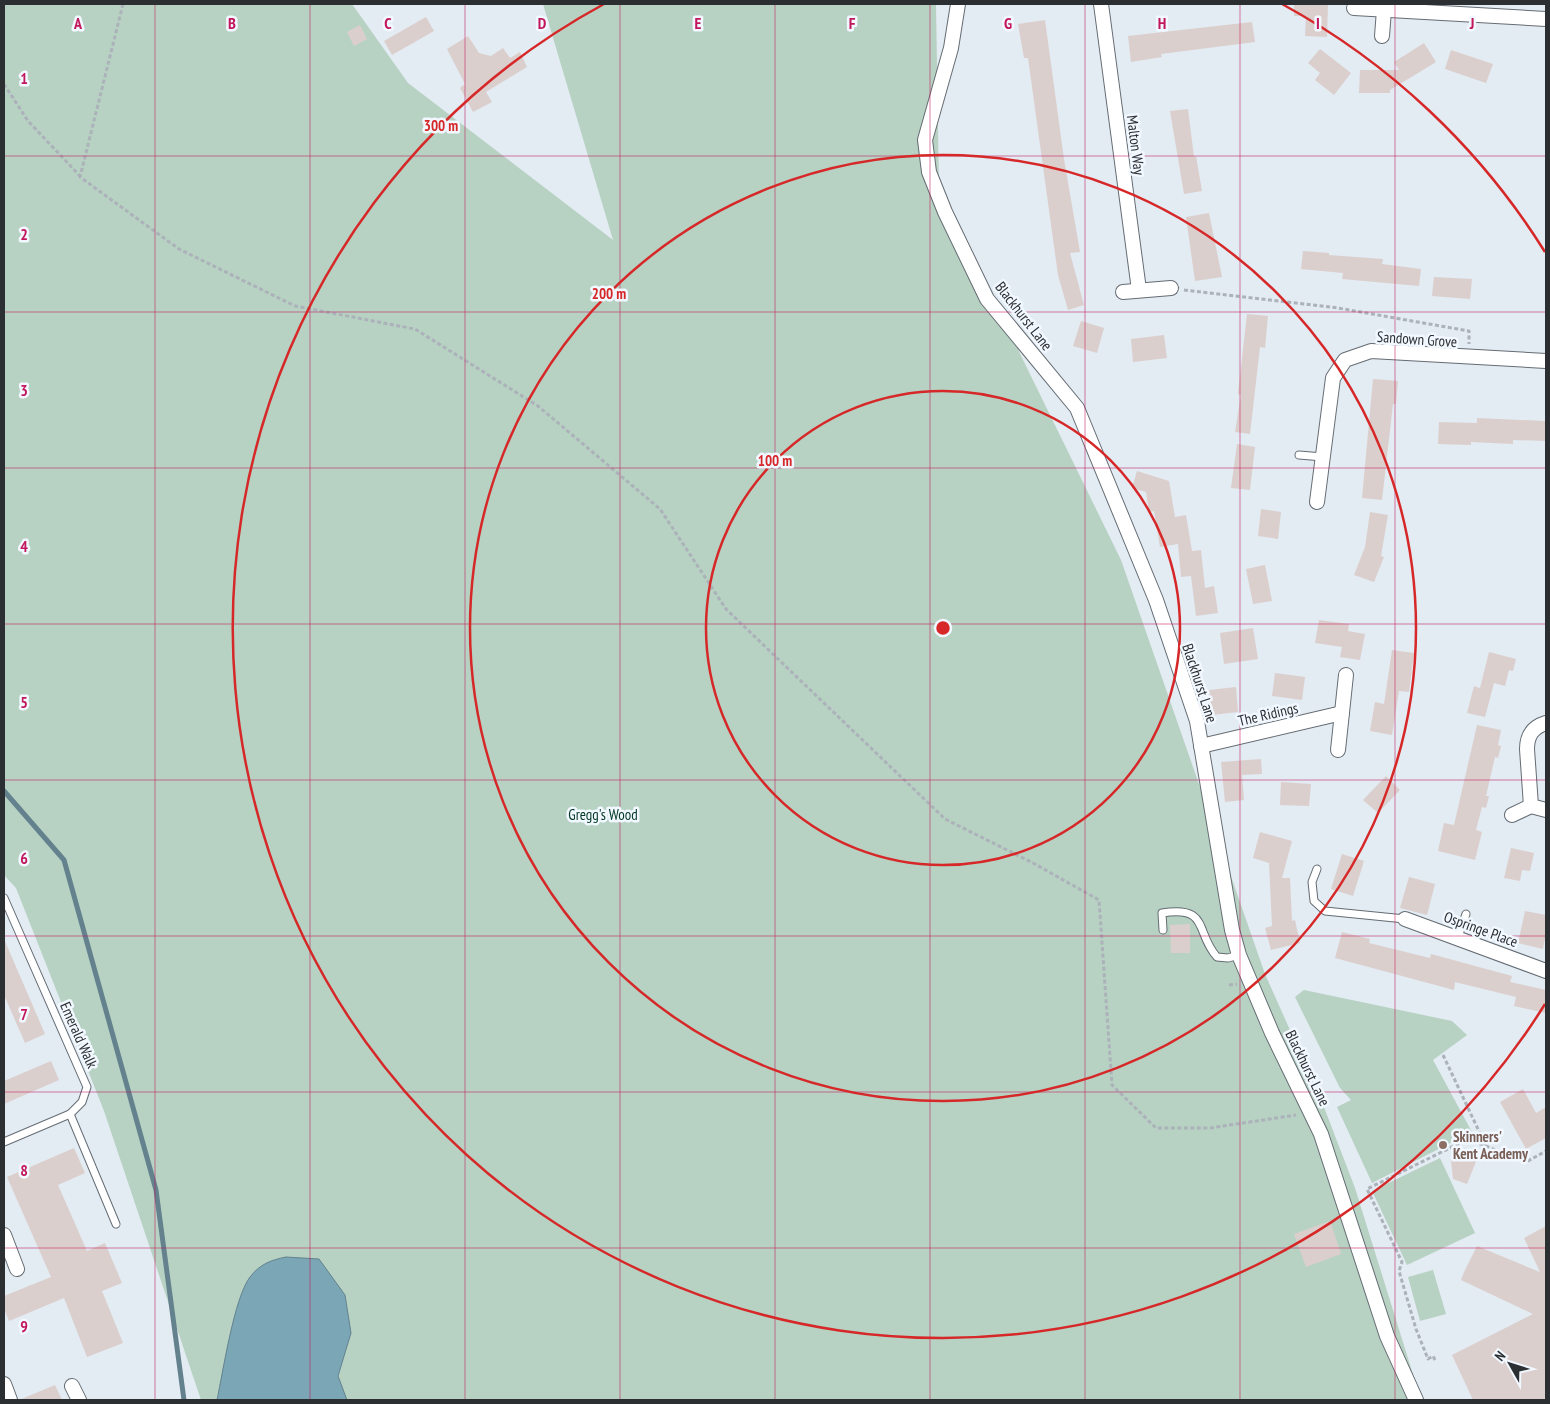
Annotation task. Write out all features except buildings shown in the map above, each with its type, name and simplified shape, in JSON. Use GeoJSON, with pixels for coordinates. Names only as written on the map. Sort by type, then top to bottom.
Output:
{"type":"FeatureCollection","features":[{"type":"Feature","properties":{"kind":"street","name":"Blackhurst Lane"},"geometry":{"type":"LineString","coordinates":[[958,4],[951,48],[925,140],[930,172],[945,212],[987,299],[1077,408],[1156,600],[1197,721],[1232,930],[1239,955],[1272,1033],[1321,1134],[1387,1336],[1416,1400]]}},
{"type":"Feature","properties":{"kind":"street","name":"Malton Way"},"geometry":{"type":"LineString","coordinates":[[1101,4],[1139,290]]}},
{"type":"Feature","properties":{"kind":"street"},"geometry":{"type":"LineString","coordinates":[[1354,8],[1546,19]]}},
{"type":"Feature","properties":{"kind":"street"},"geometry":{"type":"LineString","coordinates":[[1382,36],[1384,10]]}},
{"type":"Feature","properties":{"kind":"street"},"geometry":{"type":"LineString","coordinates":[[1123,292],[1170,288]]}},
{"type":"Feature","properties":{"kind":"street","name":"Sandown Grove"},"geometry":{"type":"LineString","coordinates":[[1317,502],[1333,378],[1345,360],[1371,351],[1546,361]]}},
{"type":"Feature","properties":{"kind":"street"},"geometry":{"type":"LineString","coordinates":[[1338,750],[1346,675]]}},
{"type":"Feature","properties":{"kind":"street","name":"The Ridings"},"geometry":{"type":"LineString","coordinates":[[1201,746],[1342,713]]}},
{"type":"Feature","properties":{"kind":"street"},"geometry":{"type":"LineString","coordinates":[[1531,806],[1527,740],[1534,728],[1546,724]]}},
{"type":"Feature","properties":{"kind":"street"},"geometry":{"type":"LineString","coordinates":[[1512,815],[1531,806],[1546,810]]}},
{"type":"Feature","properties":{"kind":"street","name":"Ospringe Place"},"geometry":{"type":"LineString","coordinates":[[1405,919],[1546,971]]}},
{"type":"Feature","properties":{"kind":"street"},"geometry":{"type":"LineString","coordinates":[[4,1235],[17,1269]]}},
{"type":"Feature","properties":{"kind":"street"},"geometry":{"type":"LineString","coordinates":[[4,1384],[10,1400]]}},
{"type":"Feature","properties":{"kind":"street"},"geometry":{"type":"LineString","coordinates":[[72,1386],[79,1400]]}},
{"type":"Feature","properties":{"kind":"lane"},"geometry":{"type":"LineString","coordinates":[[1299,455],[1323,457]]}},
{"type":"Feature","properties":{"kind":"lane"},"geometry":{"type":"LineString","coordinates":[[1317,869],[1312,882],[1314,901],[1325,911],[1405,919]]}},
{"type":"Feature","properties":{"kind":"lane","name":"Emerald Walk"},"geometry":{"type":"LineString","coordinates":[[4,898],[87,1087],[82,1102],[70,1114]]}},
{"type":"Feature","properties":{"kind":"lane"},"geometry":{"type":"LineString","coordinates":[[1163,930],[1162,913],[1179,910],[1192,914],[1206,934],[1208,947],[1217,957],[1228,958],[1239,955]]}},
{"type":"Feature","properties":{"kind":"lane"},"geometry":{"type":"LineString","coordinates":[[1458,937],[1466,914]]}},
{"type":"Feature","properties":{"kind":"lane"},"geometry":{"type":"LineString","coordinates":[[4,1142],[70,1114],[116,1224]]}},
{"type":"Feature","properties":{"kind":"path"},"geometry":{"type":"LineString","coordinates":[[80,177],[123,4]]}},
{"type":"Feature","properties":{"kind":"path"},"geometry":{"type":"LineString","coordinates":[[4,84],[28,121],[80,177],[179,249],[295,306],[414,329],[538,406],[660,509],[726,608],[944,818],[1034,863],[1098,900],[1112,1085],[1156,1128],[1210,1128],[1311,1112]]}},
{"type":"Feature","properties":{"kind":"path"},"geometry":{"type":"LineString","coordinates":[[1170,288],[1338,308],[1469,332],[1468,358]]}},
{"type":"Feature","properties":{"kind":"path"},"geometry":{"type":"LineString","coordinates":[[1443,1055],[1486,1146]]}},
{"type":"Feature","properties":{"kind":"path"},"geometry":{"type":"LineString","coordinates":[[1435,1360],[1433,1356],[1428,1358],[1416,1329],[1399,1271],[1402,1262],[1367,1189],[1468,1139],[1526,1162],[1546,1151]]}},
{"type":"Feature","properties":{"kind":"green space","name":"Gregg's Wood"},"geometry":{"type":"Polygon","coordinates":[[[4,4],[352,4],[408,83],[613,240],[543,4],[936,4],[939,188],[1121,560],[1265,974],[1322,1102],[1355,1188],[1421,1400],[201,1400],[104,1111],[16,888],[4,875],[4,4]]]}},
{"type":"Feature","properties":{"kind":"green space"},"geometry":{"type":"Polygon","coordinates":[[[1304,990],[1452,1021],[1467,1035],[1433,1060],[1472,1132],[1372,1183],[1337,1107],[1351,1100],[1340,1088],[1295,997],[1304,990]]]}},
{"type":"Feature","properties":{"kind":"green space"},"geometry":{"type":"Polygon","coordinates":[[[1440,1158],[1475,1233],[1407,1265],[1372,1191],[1440,1158]]]}},
{"type":"Feature","properties":{"kind":"green space"},"geometry":{"type":"Polygon","coordinates":[[[1433,1270],[1446,1314],[1420,1321],[1408,1277],[1433,1270]]]}},
{"type":"Feature","properties":{"kind":"water"},"geometry":{"type":"Polygon","coordinates":[[[286,1257],[319,1259],[345,1295],[351,1333],[338,1376],[347,1400],[217,1400],[234,1318],[244,1287],[250,1277],[262,1266],[271,1261],[286,1257]]]}},
{"type":"Feature","properties":{"kind":"waterway"},"geometry":{"type":"LineString","coordinates":[[4,791],[64,860],[156,1190],[184,1400]]}},
{"type":"Feature","properties":{"kind":"place","name":"Skinners' Kent Academy"},"geometry":{"type":"Point","coordinates":[1443,1145]}}]}
